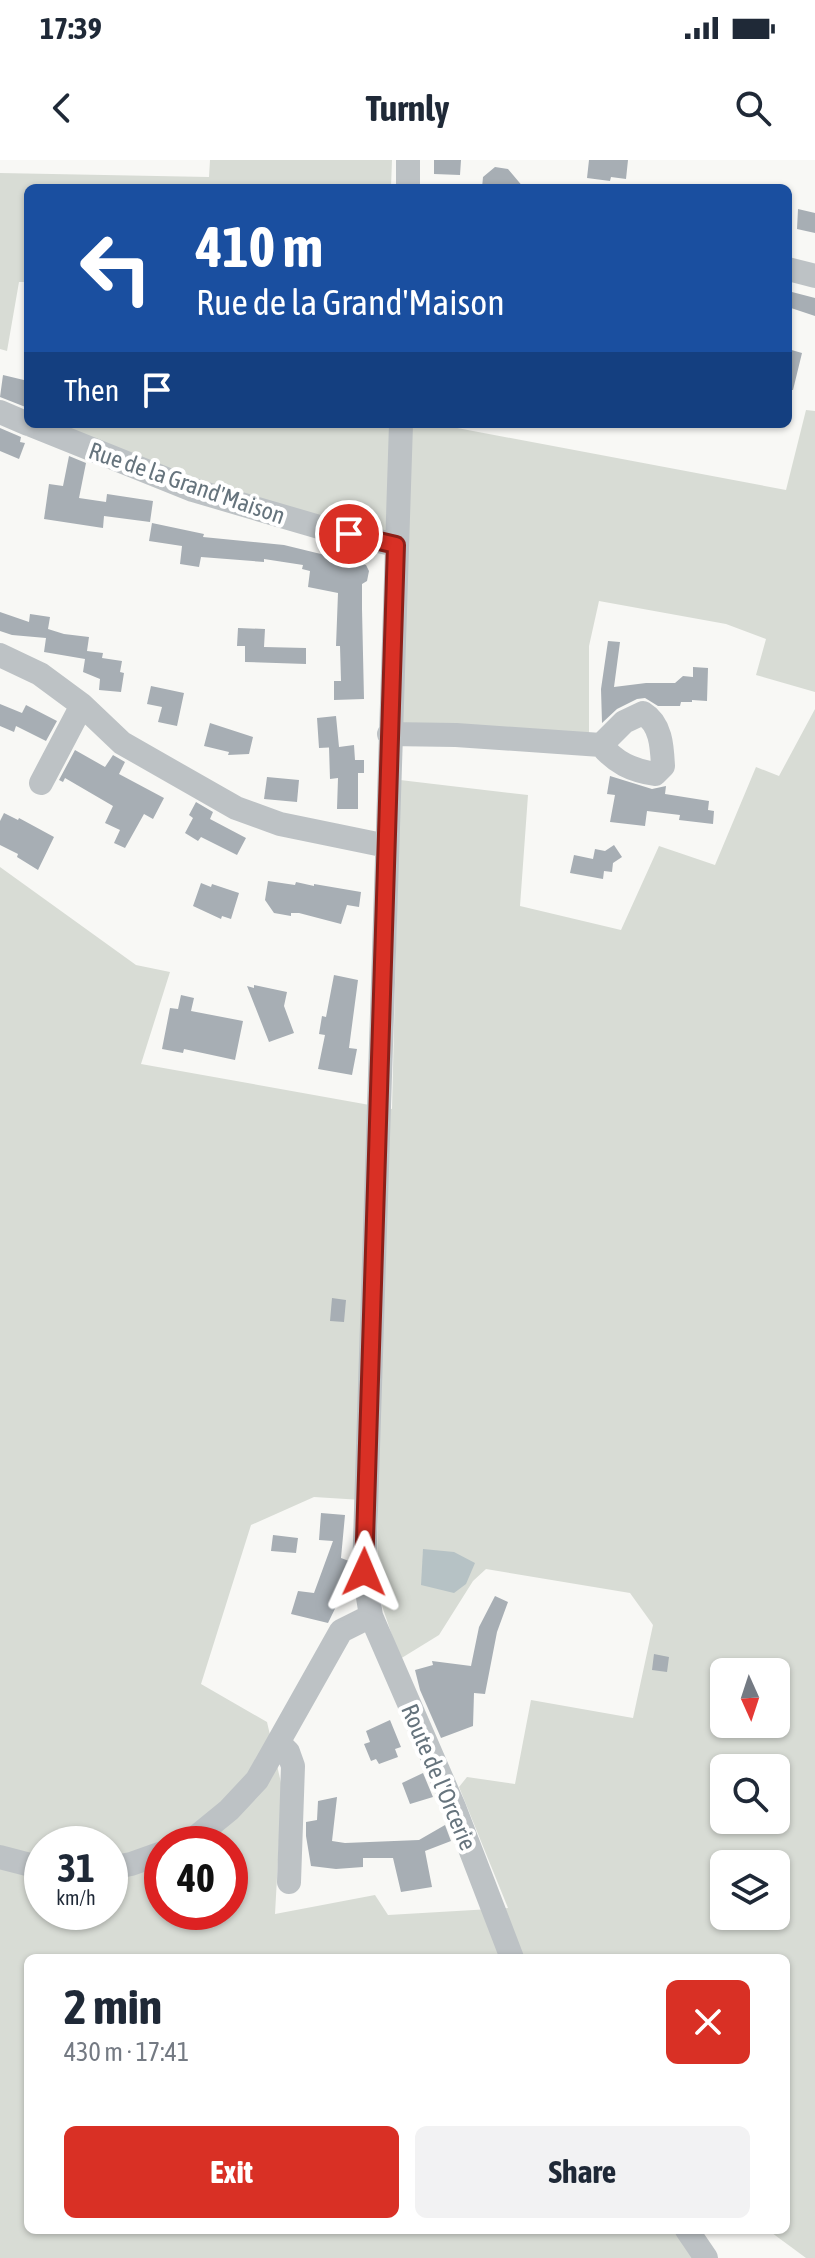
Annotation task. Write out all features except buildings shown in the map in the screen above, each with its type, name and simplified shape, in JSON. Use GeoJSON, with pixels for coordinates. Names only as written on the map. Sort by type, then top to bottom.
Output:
{"type":"FeatureCollection","features":[{"type":"Feature","properties":{"kind":"street"},"geometry":{"type":"LineString","coordinates":[[408,160],[408,184]]}},
{"type":"Feature","properties":{"kind":"street"},"geometry":{"type":"LineString","coordinates":[[792,270],[815,276]]}},
{"type":"Feature","properties":{"kind":"street","name":"Rue de la Grand'Maison"},"geometry":{"type":"LineString","coordinates":[[0,412],[24,422]]}},
{"type":"Feature","properties":{"kind":"street","name":"Rue de la Grand'Maison"},"geometry":{"type":"LineString","coordinates":[[38,428],[193,490],[326,529],[396,545]]}},
{"type":"Feature","properties":{"kind":"street","name":"Route de l'Orcerie"},"geometry":{"type":"LineString","coordinates":[[401,428],[364,1572],[369,1606],[454,1807],[510,1954]]}},
{"type":"Feature","properties":{"kind":"street"},"geometry":{"type":"LineString","coordinates":[[0,655],[40,674],[82,705],[122,743],[236,808],[280,824],[387,846]]}},
{"type":"Feature","properties":{"kind":"street"},"geometry":{"type":"LineString","coordinates":[[41,783],[82,705]]}},
{"type":"Feature","properties":{"kind":"street"},"geometry":{"type":"LineString","coordinates":[[389,734],[456,735],[601,745]]}},
{"type":"Feature","properties":{"kind":"street"},"geometry":{"type":"LineString","coordinates":[[209,1826],[257,1780],[341,1631],[369,1606]]}},
{"type":"Feature","properties":{"kind":"street"},"geometry":{"type":"LineString","coordinates":[[279,1743],[288,1752],[293,1766],[289,1882]]}},
{"type":"Feature","properties":{"kind":"street"},"geometry":{"type":"LineString","coordinates":[[0,1857],[24,1863]]}},
{"type":"Feature","properties":{"kind":"street"},"geometry":{"type":"LineString","coordinates":[[690,2234],[706,2258]]}},
{"type":"Feature","properties":{"kind":"shaded area"},"geometry":{"type":"Polygon","coordinates":[[[210,160],[392,160],[391,184],[24,184],[24,282],[19,282],[7,351],[0,349],[0,173],[209,177],[210,160]]]}},
{"type":"Feature","properties":{"kind":"shaded area"},"geometry":{"type":"Polygon","coordinates":[[[806,410],[815,411],[815,692],[756,675],[766,639],[726,624],[599,601],[589,646],[589,733],[402,724],[406,532],[367,530],[153,466],[67,428],[457,428],[786,490],[806,410]]]}},
{"type":"Feature","properties":{"kind":"shaded area"},"geometry":{"type":"Polygon","coordinates":[[[815,709],[815,2258],[806,2258],[773,2234],[790,2234],[790,1954],[24,1954],[24,2234],[698,2234],[716,2258],[0,2258],[0,867],[136,965],[170,972],[141,1064],[392,1109],[400,780],[528,795],[520,906],[621,930],[659,846],[715,865],[756,767],[779,776],[815,709]],[[314,1497],[251,1525],[201,1684],[267,1722],[282,1787],[275,1914],[375,1895],[388,1915],[508,1908],[459,1787],[467,1777],[515,1784],[531,1700],[633,1718],[653,1625],[630,1593],[486,1569],[473,1581],[439,1635],[400,1659],[377,1591],[378,1501],[314,1497]]]}},
{"type":"Feature","properties":{"kind":"shaded area"},"geometry":{"type":"Polygon","coordinates":[[[423,1549],[454,1552],[475,1563],[466,1584],[454,1593],[421,1585],[423,1549]]]}},
{"type":"Feature","properties":{"kind":"route"},"geometry":{"type":"LineString","coordinates":[[349,534],[396,545],[364,1572]]}}]}
